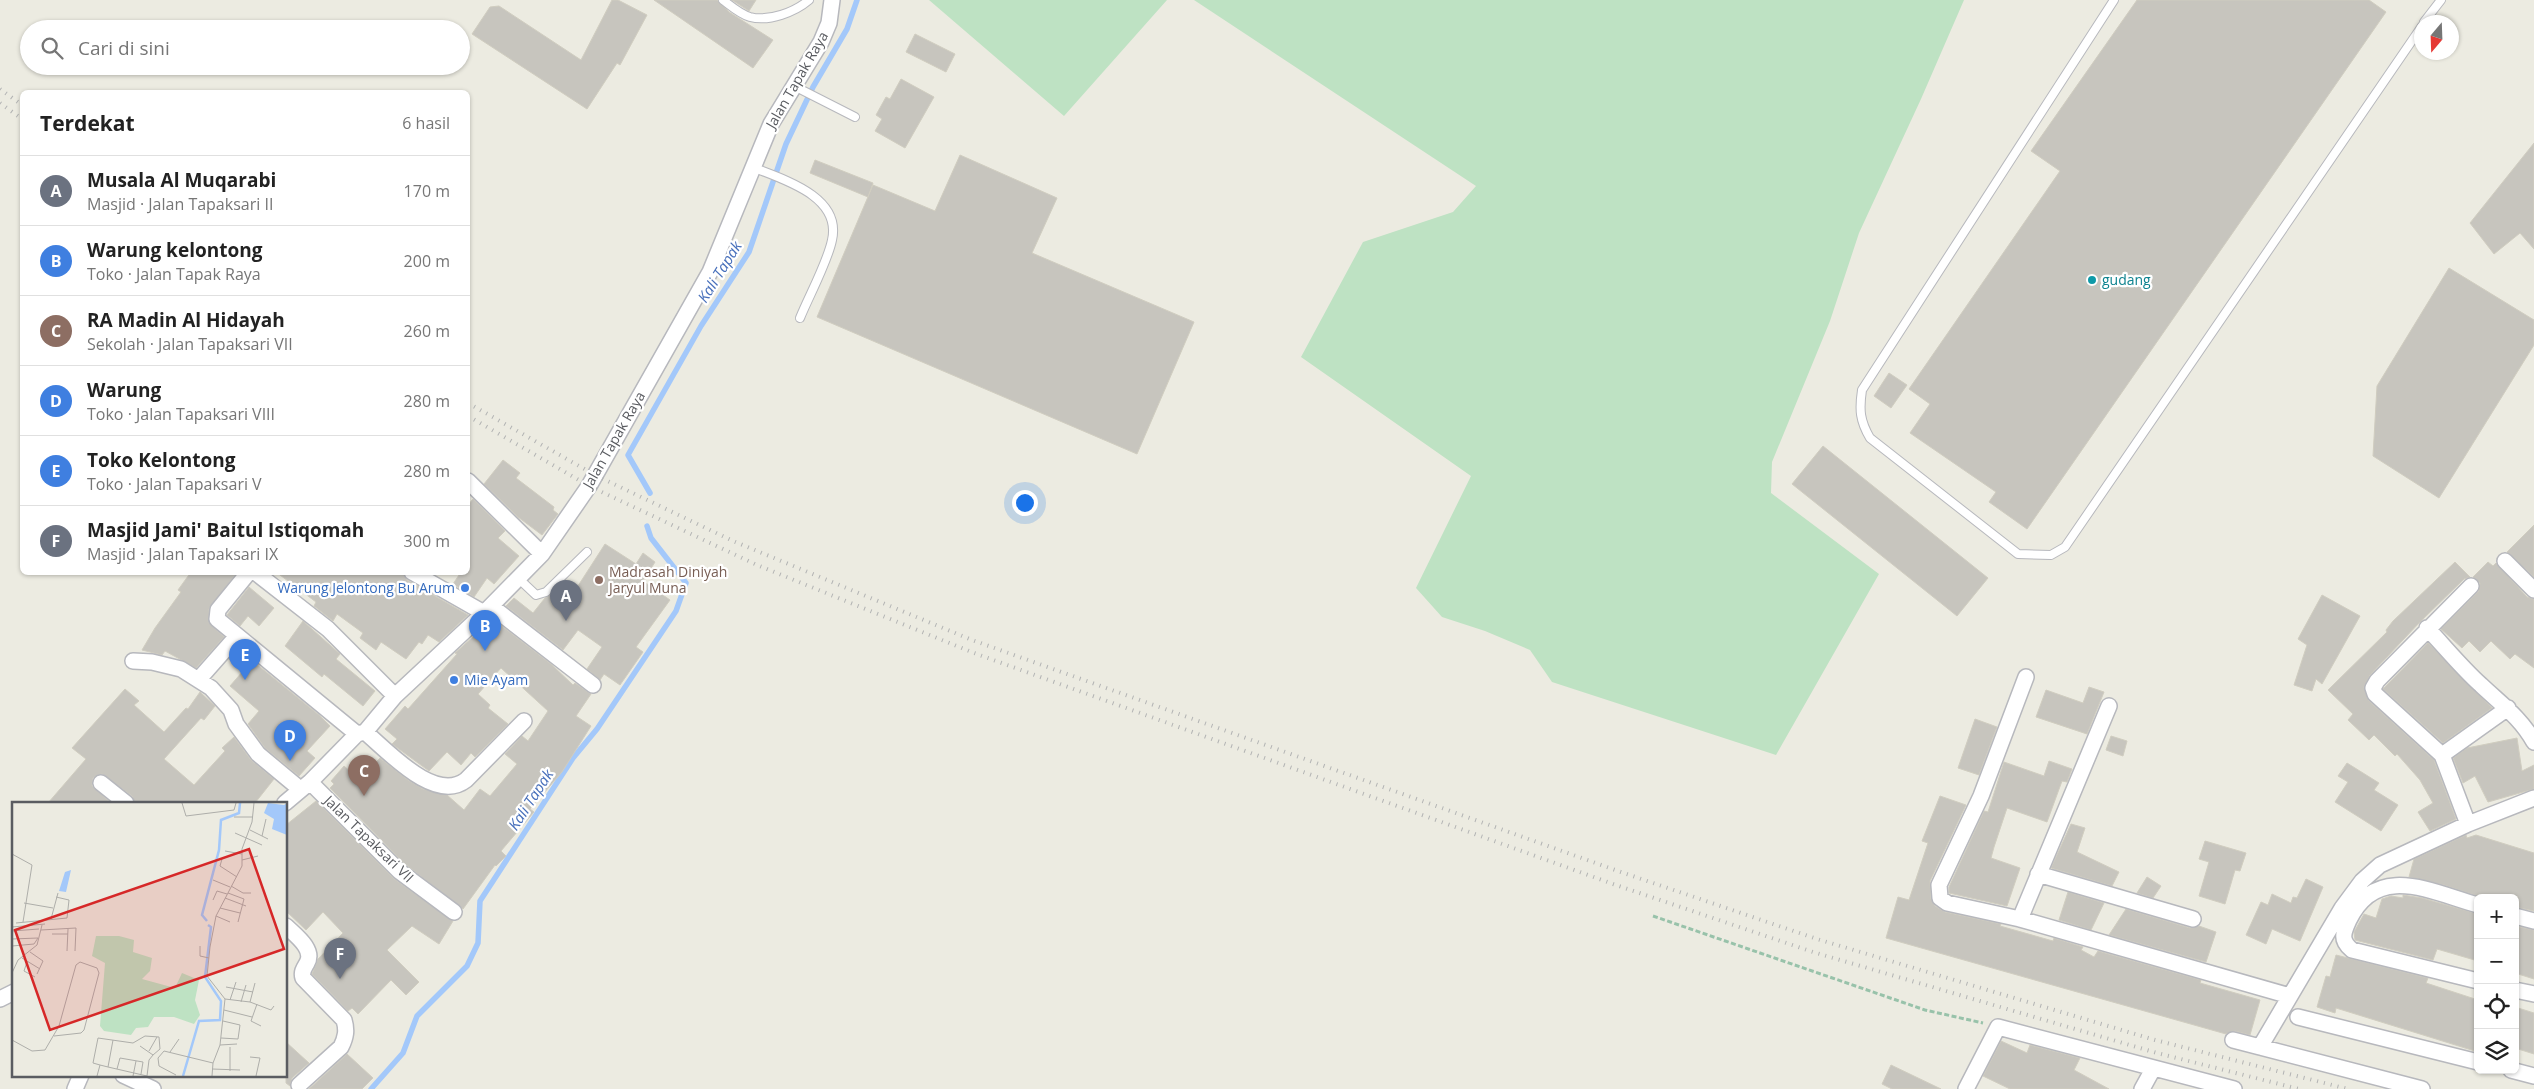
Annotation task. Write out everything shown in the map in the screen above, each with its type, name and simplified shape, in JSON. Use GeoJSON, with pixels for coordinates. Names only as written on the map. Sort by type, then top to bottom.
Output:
{"type":"FeatureCollection","features":[{"type":"Feature","properties":{"kind":"street","name":"Jalan Tapak Raya"},"geometry":{"type":"LineString","coordinates":[[286,802],[361,733],[395,696],[488,609],[542,554],[589,486],[710,272],[756,169],[771,124],[796,87],[821,42],[829,23],[832,0]]}},
{"type":"Feature","properties":{"kind":"street"},"geometry":{"type":"LineString","coordinates":[[470,483],[542,554]]}},
{"type":"Feature","properties":{"kind":"street"},"geometry":{"type":"LineString","coordinates":[[2505,561],[2534,590]]}},
{"type":"Feature","properties":{"kind":"street"},"geometry":{"type":"LineString","coordinates":[[247,575],[218,610],[217,619],[420,778],[440,785],[459,785],[524,721]]}},
{"type":"Feature","properties":{"kind":"street"},"geometry":{"type":"LineString","coordinates":[[259,575],[328,629],[395,696]]}},
{"type":"Feature","properties":{"kind":"street"},"geometry":{"type":"LineString","coordinates":[[418,575],[488,609],[593,685]]}},
{"type":"Feature","properties":{"kind":"street"},"geometry":{"type":"LineString","coordinates":[[2468,824],[2442,755],[2375,694],[2373,688],[2377,681],[2427,628],[2471,586]]}},
{"type":"Feature","properties":{"kind":"street"},"geometry":{"type":"LineString","coordinates":[[2427,628],[2481,685],[2508,708],[2533,737]]}},
{"type":"Feature","properties":{"kind":"street"},"geometry":{"type":"LineString","coordinates":[[199,679],[237,636]]}},
{"type":"Feature","properties":{"kind":"street","name":"Jalan Tapaksari VII"},"geometry":{"type":"LineString","coordinates":[[133,661],[152,662],[181,669],[211,688],[231,710],[236,724],[258,754],[305,786],[399,872],[454,912]]}},
{"type":"Feature","properties":{"kind":"street"},"geometry":{"type":"LineString","coordinates":[[2026,677],[1981,796],[1938,891],[1940,898],[1947,903],[2020,919],[2290,996]]}},
{"type":"Feature","properties":{"kind":"street"},"geometry":{"type":"LineString","coordinates":[[2020,919],[2109,706]]}},
{"type":"Feature","properties":{"kind":"street"},"geometry":{"type":"LineString","coordinates":[[2442,755],[2508,708]]}},
{"type":"Feature","properties":{"kind":"street"},"geometry":{"type":"LineString","coordinates":[[101,783],[125,802]]}},
{"type":"Feature","properties":{"kind":"street"},"geometry":{"type":"LineString","coordinates":[[2260,1047],[2342,908],[2362,880],[2380,865],[2468,824],[2534,798]]}},
{"type":"Feature","properties":{"kind":"street"},"geometry":{"type":"LineString","coordinates":[[2038,874],[2193,918]]}},
{"type":"Feature","properties":{"kind":"street"},"geometry":{"type":"LineString","coordinates":[[2474,904],[2403,884],[2387,886],[2375,889],[2363,898],[2356,906],[2343,933],[2344,941],[2352,950],[2474,980]]}},
{"type":"Feature","properties":{"kind":"street"},"geometry":{"type":"LineString","coordinates":[[2519,917],[2534,921]]}},
{"type":"Feature","properties":{"kind":"street"},"geometry":{"type":"LineString","coordinates":[[288,928],[308,950],[309,960],[302,971],[303,978],[344,1020],[346,1029],[345,1039],[341,1047],[299,1085]]}},
{"type":"Feature","properties":{"kind":"street"},"geometry":{"type":"LineString","coordinates":[[2519,991],[2534,994]]}},
{"type":"Feature","properties":{"kind":"street"},"geometry":{"type":"LineString","coordinates":[[0,999],[12,993]]}},
{"type":"Feature","properties":{"kind":"street"},"geometry":{"type":"LineString","coordinates":[[2298,1017],[2474,1061]]}},
{"type":"Feature","properties":{"kind":"street"},"geometry":{"type":"LineString","coordinates":[[1966,1089],[1998,1027],[2234,1089]]}},
{"type":"Feature","properties":{"kind":"street"},"geometry":{"type":"LineString","coordinates":[[2233,1040],[2422,1089]]}},
{"type":"Feature","properties":{"kind":"street"},"geometry":{"type":"LineString","coordinates":[[2142,1089],[2153,1069]]}},
{"type":"Feature","properties":{"kind":"street"},"geometry":{"type":"LineString","coordinates":[[2519,1072],[2534,1076]]}},
{"type":"Feature","properties":{"kind":"street"},"geometry":{"type":"LineString","coordinates":[[75,1089],[81,1076]]}},
{"type":"Feature","properties":{"kind":"street"},"geometry":{"type":"LineString","coordinates":[[125,1076],[153,1089]]}},
{"type":"Feature","properties":{"kind":"lane"},"geometry":{"type":"LineString","coordinates":[[722,0],[751,17],[768,17],[800,7],[809,0]]}},
{"type":"Feature","properties":{"kind":"lane"},"geometry":{"type":"LineString","coordinates":[[2114,0],[1862,390],[1859,409],[1861,424],[1870,438],[2018,554],[2050,555],[2065,547],[2414,38]]}},
{"type":"Feature","properties":{"kind":"lane"},"geometry":{"type":"LineString","coordinates":[[2429,15],[2441,0]]}},
{"type":"Feature","properties":{"kind":"lane"},"geometry":{"type":"LineString","coordinates":[[796,87],[832,107],[855,117]]}},
{"type":"Feature","properties":{"kind":"lane"},"geometry":{"type":"LineString","coordinates":[[756,169],[804,189],[823,204],[832,220],[833,239],[800,318]]}},
{"type":"Feature","properties":{"kind":"lane"},"geometry":{"type":"LineString","coordinates":[[518,578],[536,594],[546,592],[587,552]]}},
{"type":"Feature","properties":{"kind":"path"},"geometry":{"type":"LineString","coordinates":[[1654,916],[1924,1010],[1998,1027]]}},
{"type":"Feature","properties":{"kind":"green space"},"geometry":{"type":"Polygon","coordinates":[[[929,0],[1167,0],[1064,116],[929,0]]]}},
{"type":"Feature","properties":{"kind":"green space"},"geometry":{"type":"Polygon","coordinates":[[[1194,0],[1964,0],[1859,233],[1830,321],[1772,462],[1771,493],[1879,574],[1776,755],[1552,682],[1530,650],[1485,631],[1442,617],[1416,588],[1471,476],[1301,357],[1363,242],[1453,212],[1476,186],[1194,0]]]}},
{"type":"Feature","properties":{"kind":"building"},"geometry":{"type":"Polygon","coordinates":[[[612,0],[618,0],[647,15],[620,65],[617,63],[587,109],[472,34],[490,7],[499,6],[581,60],[612,0]]]}},
{"type":"Feature","properties":{"kind":"building"},"geometry":{"type":"Polygon","coordinates":[[[654,0],[717,0],[729,12],[773,40],[753,68],[654,0]]]}},
{"type":"Feature","properties":{"kind":"building"},"geometry":{"type":"Polygon","coordinates":[[[732,0],[756,0],[749,11],[732,0]]]}},
{"type":"Feature","properties":{"kind":"building","name":"gudang"},"geometry":{"type":"Polygon","coordinates":[[[2137,0],[2369,0],[2386,12],[2027,529],[1989,502],[1996,492],[1910,433],[1930,404],[1909,389],[2060,171],[2031,151],[2137,0]]]}},
{"type":"Feature","properties":{"kind":"building"},"geometry":{"type":"Polygon","coordinates":[[[915,34],[955,54],[946,72],[906,52],[915,34]]]}},
{"type":"Feature","properties":{"kind":"building"},"geometry":{"type":"Polygon","coordinates":[[[901,79],[934,97],[905,148],[875,131],[882,119],[876,115],[886,97],[890,99],[901,79]]]}},
{"type":"Feature","properties":{"kind":"building"},"geometry":{"type":"Polygon","coordinates":[[[2534,143],[2534,249],[2520,233],[2494,254],[2470,223],[2534,143]]]}},
{"type":"Feature","properties":{"kind":"building"},"geometry":{"type":"Polygon","coordinates":[[[960,155],[1057,198],[1032,253],[1194,322],[1137,454],[817,317],[873,185],[935,211],[960,155]]]}},
{"type":"Feature","properties":{"kind":"building"},"geometry":{"type":"Polygon","coordinates":[[[815,160],[873,183],[868,197],[810,173],[815,160]]]}},
{"type":"Feature","properties":{"kind":"building"},"geometry":{"type":"Polygon","coordinates":[[[2449,268],[2534,320],[2534,345],[2439,498],[2373,456],[2377,386],[2449,268]]]}},
{"type":"Feature","properties":{"kind":"building"},"geometry":{"type":"Polygon","coordinates":[[[1889,373],[1907,385],[1891,408],[1874,396],[1889,373]]]}},
{"type":"Feature","properties":{"kind":"building"},"geometry":{"type":"Polygon","coordinates":[[[1823,446],[1988,578],[1957,616],[1792,484],[1823,446]]]}},
{"type":"Feature","properties":{"kind":"building"},"geometry":{"type":"Polygon","coordinates":[[[503,460],[520,473],[516,478],[554,507],[553,510],[558,514],[542,535],[518,517],[484,484],[503,460]]]}},
{"type":"Feature","properties":{"kind":"building"},"geometry":{"type":"Polygon","coordinates":[[[473,499],[505,531],[498,538],[519,556],[494,584],[487,578],[474,597],[453,584],[459,575],[470,575],[470,503],[473,499]]]}},
{"type":"Feature","properties":{"kind":"building"},"geometry":{"type":"Polygon","coordinates":[[[2534,525],[2534,577],[2507,552],[2534,525]]]}},
{"type":"Feature","properties":{"kind":"building"},"geometry":{"type":"Polygon","coordinates":[[[605,544],[636,564],[643,553],[655,562],[643,581],[670,600],[636,647],[643,652],[620,685],[604,674],[600,680],[587,669],[602,647],[578,630],[563,650],[506,606],[514,598],[533,613],[545,598],[554,592],[567,603],[605,544]]]}},
{"type":"Feature","properties":{"kind":"building"},"geometry":{"type":"Polygon","coordinates":[[[2455,562],[2470,577],[2464,579],[2420,622],[2370,675],[2364,687],[2369,701],[2434,760],[2456,819],[2430,831],[2418,812],[2433,803],[2420,780],[2397,754],[2395,756],[2374,735],[2369,740],[2348,720],[2353,714],[2328,690],[2387,632],[2386,630],[2393,621],[2455,562]]]}},
{"type":"Feature","properties":{"kind":"building"},"geometry":{"type":"Polygon","coordinates":[[[2488,562],[2493,566],[2496,563],[2527,597],[2534,599],[2534,668],[2515,654],[2510,659],[2491,641],[2480,652],[2469,641],[2462,648],[2441,629],[2478,592],[2480,583],[2473,577],[2488,562]]]}},
{"type":"Feature","properties":{"kind":"building"},"geometry":{"type":"Polygon","coordinates":[[[189,575],[235,575],[209,609],[209,623],[224,637],[196,668],[165,651],[162,655],[142,650],[181,592],[178,590],[189,575]]]}},
{"type":"Feature","properties":{"kind":"building"},"geometry":{"type":"Polygon","coordinates":[[[280,575],[404,575],[407,580],[468,615],[439,642],[428,635],[422,644],[419,642],[406,659],[381,642],[376,650],[360,638],[363,633],[337,614],[333,621],[314,606],[316,602],[280,575]]]}},
{"type":"Feature","properties":{"kind":"building"},"geometry":{"type":"Polygon","coordinates":[[[249,587],[274,608],[259,626],[248,616],[240,626],[227,615],[249,587]]]}},
{"type":"Feature","properties":{"kind":"building"},"geometry":{"type":"Polygon","coordinates":[[[2322,595],[2360,616],[2322,684],[2316,679],[2312,691],[2294,685],[2307,645],[2298,639],[2322,595]]]}},
{"type":"Feature","properties":{"kind":"building"},"geometry":{"type":"Polygon","coordinates":[[[493,619],[551,664],[573,685],[575,683],[591,694],[576,716],[591,726],[562,772],[530,809],[534,812],[501,851],[506,856],[495,865],[463,909],[405,864],[330,788],[334,784],[331,781],[344,766],[360,780],[380,758],[408,780],[423,789],[447,795],[464,810],[480,789],[490,796],[517,764],[505,754],[522,736],[528,741],[548,711],[501,668],[478,694],[490,705],[488,708],[508,724],[475,757],[471,753],[461,765],[447,752],[429,771],[392,744],[397,739],[385,729],[405,706],[408,709],[457,654],[455,653],[493,619]]]}},
{"type":"Feature","properties":{"kind":"building"},"geometry":{"type":"Polygon","coordinates":[[[303,621],[340,654],[336,659],[375,691],[363,706],[324,674],[322,677],[285,646],[303,621]]]}},
{"type":"Feature","properties":{"kind":"building"},"geometry":{"type":"Polygon","coordinates":[[[2428,643],[2492,708],[2443,743],[2383,689],[2428,643]]]}},
{"type":"Feature","properties":{"kind":"building"},"geometry":{"type":"Polygon","coordinates":[[[238,649],[330,726],[307,751],[315,758],[299,776],[265,748],[248,724],[259,711],[230,686],[243,671],[229,659],[238,649]]]}},
{"type":"Feature","properties":{"kind":"building"},"geometry":{"type":"Polygon","coordinates":[[[2089,687],[2104,692],[2087,734],[2036,717],[2046,690],[2083,703],[2089,687]]]}},
{"type":"Feature","properties":{"kind":"building"},"geometry":{"type":"Polygon","coordinates":[[[125,689],[139,701],[134,705],[164,732],[186,708],[188,709],[200,692],[215,706],[204,720],[201,718],[164,759],[194,785],[225,751],[222,748],[234,737],[251,760],[274,779],[256,802],[135,802],[132,796],[102,774],[93,778],[92,786],[110,802],[49,802],[86,759],[72,748],[125,689]]]}},
{"type":"Feature","properties":{"kind":"building"},"geometry":{"type":"Polygon","coordinates":[[[1975,719],[1997,727],[1979,775],[1958,768],[1975,719]]]}},
{"type":"Feature","properties":{"kind":"building"},"geometry":{"type":"Polygon","coordinates":[[[2111,736],[2127,741],[2123,756],[2106,750],[2111,736]]]}},
{"type":"Feature","properties":{"kind":"building"},"geometry":{"type":"Polygon","coordinates":[[[2517,738],[2522,771],[2534,765],[2534,789],[2488,802],[2475,776],[2463,783],[2453,758],[2467,748],[2517,738]]]}},
{"type":"Feature","properties":{"kind":"building"},"geometry":{"type":"Polygon","coordinates":[[[2049,761],[2072,769],[2067,782],[2062,781],[2047,822],[2007,808],[1994,847],[1991,858],[2020,868],[2007,906],[1949,893],[1949,887],[1984,811],[1988,812],[2004,762],[2044,776],[2049,761]]]}},
{"type":"Feature","properties":{"kind":"building"},"geometry":{"type":"Polygon","coordinates":[[[2347,763],[2379,783],[2374,790],[2398,805],[2381,831],[2335,802],[2348,782],[2338,776],[2347,763]]]}},
{"type":"Feature","properties":{"kind":"building"},"geometry":{"type":"Polygon","coordinates":[[[1940,796],[1966,805],[1930,881],[1931,899],[1935,906],[1945,912],[2001,924],[2000,926],[2053,941],[2054,938],[2083,947],[2081,950],[2094,957],[2098,951],[2201,980],[2200,983],[2260,1000],[2250,1035],[2235,1031],[2226,1034],[1886,938],[1898,897],[1909,900],[1928,843],[1922,841],[1940,796]]]}},
{"type":"Feature","properties":{"kind":"building"},"geometry":{"type":"Polygon","coordinates":[[[316,801],[393,878],[453,921],[439,944],[412,926],[387,950],[419,982],[406,995],[391,980],[358,1014],[352,1008],[348,1011],[312,974],[318,959],[343,933],[323,912],[306,930],[288,913],[288,823],[316,801]]]}},
{"type":"Feature","properties":{"kind":"building"},"geometry":{"type":"Polygon","coordinates":[[[2071,824],[2085,828],[2077,852],[2119,872],[2112,886],[2051,868],[2071,824]]]}},
{"type":"Feature","properties":{"kind":"building"},"geometry":{"type":"Polygon","coordinates":[[[2466,835],[2467,838],[2476,835],[2534,853],[2534,911],[2519,908],[2519,894],[2474,895],[2444,885],[2409,877],[2414,859],[2466,835]]]}},
{"type":"Feature","properties":{"kind":"building"},"geometry":{"type":"Polygon","coordinates":[[[2205,841],[2246,853],[2240,871],[2235,870],[2225,904],[2199,896],[2209,862],[2199,859],[2205,841]]]}},
{"type":"Feature","properties":{"kind":"building"},"geometry":{"type":"Polygon","coordinates":[[[2147,877],[2161,886],[2153,898],[2137,893],[2147,877]]]}},
{"type":"Feature","properties":{"kind":"building"},"geometry":{"type":"Polygon","coordinates":[[[2306,879],[2323,887],[2300,941],[2272,929],[2266,944],[2246,935],[2261,902],[2268,905],[2272,894],[2291,903],[2293,897],[2297,898],[2306,879]]]}},
{"type":"Feature","properties":{"kind":"building"},"geometry":{"type":"Polygon","coordinates":[[[2068,892],[2104,903],[2091,930],[2059,920],[2068,892]]]}},
{"type":"Feature","properties":{"kind":"building"},"geometry":{"type":"Polygon","coordinates":[[[2403,895],[2422,898],[2474,913],[2474,960],[2437,949],[2433,960],[2355,940],[2354,932],[2364,914],[2376,918],[2382,899],[2391,896],[2403,898],[2403,895]]]}},
{"type":"Feature","properties":{"kind":"building"},"geometry":{"type":"Polygon","coordinates":[[[2126,909],[2190,928],[2199,926],[2216,932],[2206,962],[2109,935],[2126,909]]]}},
{"type":"Feature","properties":{"kind":"building"},"geometry":{"type":"Polygon","coordinates":[[[2519,927],[2534,930],[2534,979],[2519,974],[2519,927]]]}},
{"type":"Feature","properties":{"kind":"building"},"geometry":{"type":"Polygon","coordinates":[[[2336,955],[2428,978],[2426,983],[2474,999],[2474,1051],[2336,1008],[2335,1013],[2317,1007],[2326,976],[2330,977],[2336,955]]]}},
{"type":"Feature","properties":{"kind":"building"},"geometry":{"type":"Polygon","coordinates":[[[2519,1008],[2534,1013],[2534,1054],[2519,1049],[2519,1008]]]}},
{"type":"Feature","properties":{"kind":"building"},"geometry":{"type":"Polygon","coordinates":[[[2001,1041],[2027,1053],[2030,1045],[2080,1058],[2074,1070],[2109,1089],[2010,1089],[1983,1076],[2001,1041]]]}},
{"type":"Feature","properties":{"kind":"building"},"geometry":{"type":"Polygon","coordinates":[[[288,1044],[309,1063],[292,1078],[290,1086],[286,1083],[286,1076],[288,1076],[288,1044]]]}},
{"type":"Feature","properties":{"kind":"building"},"geometry":{"type":"Polygon","coordinates":[[[347,1054],[373,1078],[362,1089],[309,1089],[347,1054]]]}},
{"type":"Feature","properties":{"kind":"building"},"geometry":{"type":"Polygon","coordinates":[[[1891,1065],[1941,1089],[1892,1089],[1882,1084],[1891,1065]]]}},
{"type":"Feature","properties":{"kind":"waterway","name":"Kali Tapak"},"geometry":{"type":"LineString","coordinates":[[650,493],[628,455],[701,326],[749,252],[786,144],[813,87],[847,29],[857,0]]}},
{"type":"Feature","properties":{"kind":"waterway","name":"Kali Tapak"},"geometry":{"type":"LineString","coordinates":[[371,1089],[403,1053],[417,1016],[467,966],[478,943],[480,901],[573,758],[597,729],[676,611],[686,583],[651,538],[647,526]]}},
{"type":"Feature","properties":{"kind":"railway"},"geometry":{"type":"LineString","coordinates":[[0,89],[20,104]]}},
{"type":"Feature","properties":{"kind":"railway"},"geometry":{"type":"LineString","coordinates":[[0,103],[20,118]]}},
{"type":"Feature","properties":{"kind":"railway"},"geometry":{"type":"LineString","coordinates":[[470,404],[595,475],[733,541],[972,640],[1618,871],[1817,939],[2155,1040],[2348,1089]]}},
{"type":"Feature","properties":{"kind":"railway"},"geometry":{"type":"LineString","coordinates":[[470,417],[589,486],[757,565],[974,653],[1613,884],[1813,952],[2157,1053],[2299,1089]]}},
{"type":"Feature","properties":{"kind":"place","name":"gudang"},"geometry":{"type":"Point","coordinates":[2092,280]}},
{"type":"Feature","properties":{"kind":"place","name":"Madrasah Diniyah Jaryul Muna"},"geometry":{"type":"Point","coordinates":[599,580]}},
{"type":"Feature","properties":{"kind":"place","name":"Warung Jelontong Bu Arum"},"geometry":{"type":"Point","coordinates":[465,588]}},
{"type":"Feature","properties":{"kind":"place","name":"Musala Al Muqarabi"},"geometry":{"type":"Point","coordinates":[566,621]}},
{"type":"Feature","properties":{"kind":"place","name":"Warung kelontong"},"geometry":{"type":"Point","coordinates":[485,651]}},
{"type":"Feature","properties":{"kind":"place","name":"Toko Kelontong"},"geometry":{"type":"Point","coordinates":[245,680]}},
{"type":"Feature","properties":{"kind":"place","name":"Mie Ayam"},"geometry":{"type":"Point","coordinates":[454,680]}},
{"type":"Feature","properties":{"kind":"place","name":"Warung"},"geometry":{"type":"Point","coordinates":[290,761]}},
{"type":"Feature","properties":{"kind":"place","name":"RA Madin Al Hidayah"},"geometry":{"type":"Point","coordinates":[364,796]}},
{"type":"Feature","properties":{"kind":"place","name":"Masjid Jami' Baitul Istiqomah"},"geometry":{"type":"Point","coordinates":[340,979]}}]}
